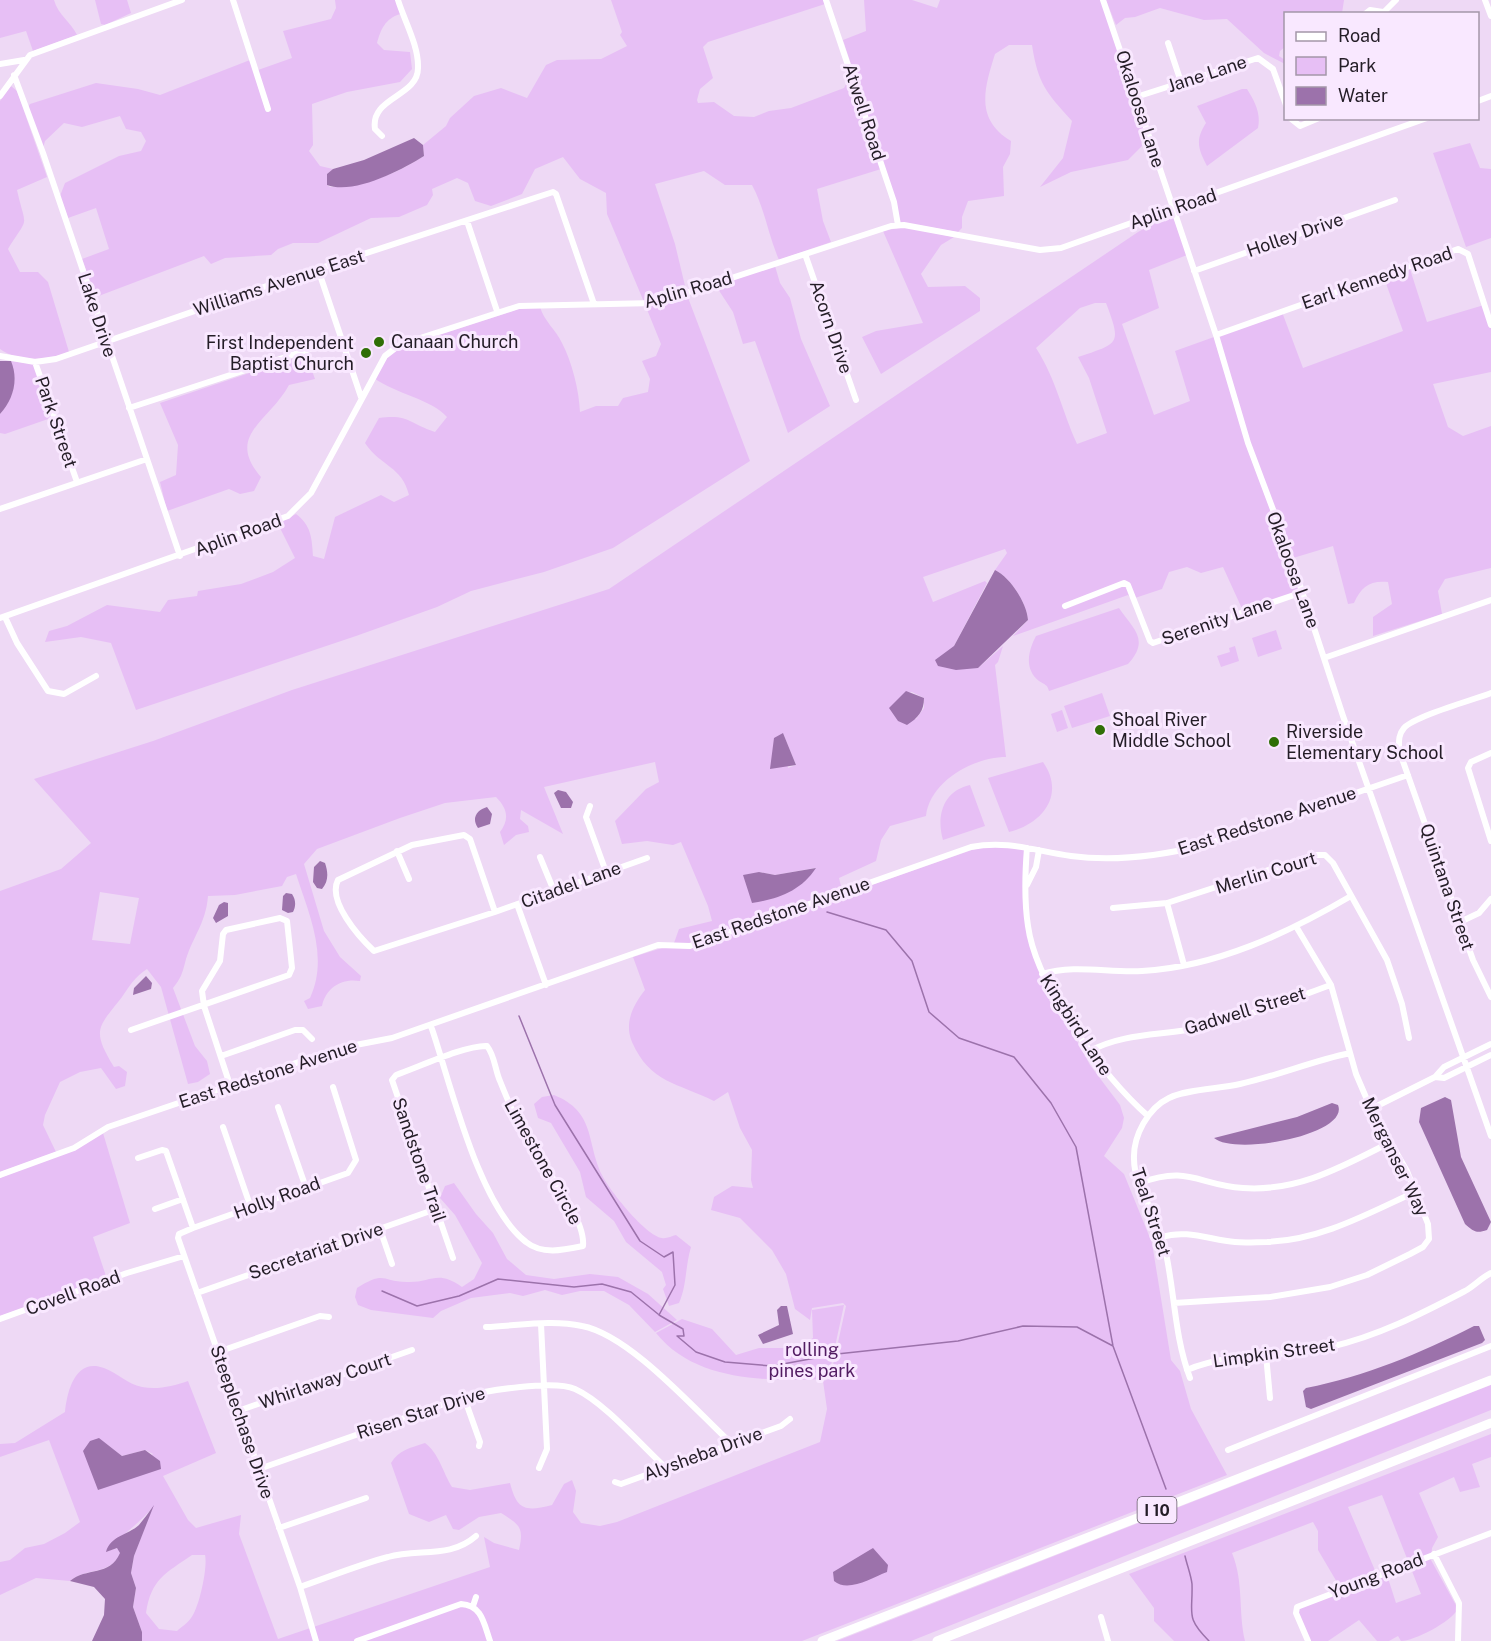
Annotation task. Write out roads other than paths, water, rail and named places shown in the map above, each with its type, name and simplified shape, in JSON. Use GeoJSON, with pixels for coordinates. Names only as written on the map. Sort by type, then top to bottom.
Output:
{"type":"FeatureCollection","features":[{"type":"Feature","properties":{"kind":"highway","name":"I 10"},"geometry":{"type":"LineString","coordinates":[[822,1641],[1491,1380]]}},
{"type":"Feature","properties":{"kind":"highway","name":"I 10"},"geometry":{"type":"LineString","coordinates":[[937,1641],[1491,1423]]}},
{"type":"Feature","properties":{"kind":"street"},"geometry":{"type":"LineString","coordinates":[[0,96],[24,60],[32,54],[182,0]]}},
{"type":"Feature","properties":{"kind":"street"},"geometry":{"type":"LineString","coordinates":[[233,0],[268,109]]}},
{"type":"Feature","properties":{"kind":"street"},"geometry":{"type":"LineString","coordinates":[[382,136],[375,129],[377,114],[387,101],[412,84],[418,68],[398,0]]}},
{"type":"Feature","properties":{"kind":"street","name":"Atwell Road"},"geometry":{"type":"LineString","coordinates":[[826,0],[894,202],[898,225]]}},
{"type":"Feature","properties":{"kind":"street","name":"Okaloosa Lane"},"geometry":{"type":"LineString","coordinates":[[1103,0],[1216,335],[1248,443],[1303,592],[1368,788],[1491,1136]]}},
{"type":"Feature","properties":{"kind":"street"},"geometry":{"type":"LineString","coordinates":[[1383,12],[1396,0]]}},
{"type":"Feature","properties":{"kind":"street"},"geometry":{"type":"LineString","coordinates":[[1485,0],[1491,16]]}},
{"type":"Feature","properties":{"kind":"street"},"geometry":{"type":"LineString","coordinates":[[1168,43],[1181,82]]}},
{"type":"Feature","properties":{"kind":"street","name":"Jane Lane"},"geometry":{"type":"LineString","coordinates":[[1136,97],[1258,58],[1273,69],[1284,99]]}},
{"type":"Feature","properties":{"kind":"street"},"geometry":{"type":"LineString","coordinates":[[0,64],[24,60]]}},
{"type":"Feature","properties":{"kind":"street","name":"Lake Drive"},"geometry":{"type":"LineString","coordinates":[[14,75],[43,153],[180,556]]}},
{"type":"Feature","properties":{"kind":"street"},"geometry":{"type":"LineString","coordinates":[[1292,120],[1300,126],[1314,120]]}},
{"type":"Feature","properties":{"kind":"street","name":"Aplin Road"},"geometry":{"type":"LineString","coordinates":[[3,617],[281,520],[296,511],[311,493],[380,362],[393,349],[497,311],[528,305],[655,303],[898,225],[1048,250],[1061,248],[1421,120]]}},
{"type":"Feature","properties":{"kind":"street","name":"Williams Avenue East"},"geometry":{"type":"LineString","coordinates":[[0,356],[35,362],[56,359],[551,192],[556,194],[594,304]]}},
{"type":"Feature","properties":{"kind":"street","name":"Holley Drive"},"geometry":{"type":"LineString","coordinates":[[1194,271],[1395,200]]}},
{"type":"Feature","properties":{"kind":"street"},"geometry":{"type":"LineString","coordinates":[[466,221],[497,311]]}},
{"type":"Feature","properties":{"kind":"street","name":"Earl Kennedy Road"},"geometry":{"type":"LineString","coordinates":[[1216,335],[1458,249],[1468,254],[1491,325]]}},
{"type":"Feature","properties":{"kind":"street","name":"Acorn Drive"},"geometry":{"type":"LineString","coordinates":[[806,254],[856,400]]}},
{"type":"Feature","properties":{"kind":"street"},"geometry":{"type":"LineString","coordinates":[[318,269],[361,397]]}},
{"type":"Feature","properties":{"kind":"street"},"geometry":{"type":"LineString","coordinates":[[129,408],[341,339]]}},
{"type":"Feature","properties":{"kind":"street","name":"Park Street"},"geometry":{"type":"LineString","coordinates":[[35,362],[77,482]]}},
{"type":"Feature","properties":{"kind":"street"},"geometry":{"type":"LineString","coordinates":[[0,509],[147,459]]}},
{"type":"Feature","properties":{"kind":"street","name":"Serenity Lane"},"geometry":{"type":"LineString","coordinates":[[1065,606],[1124,583],[1128,585],[1150,641],[1153,643],[1303,592]]}},
{"type":"Feature","properties":{"kind":"street"},"geometry":{"type":"LineString","coordinates":[[1324,658],[1491,600]]}},
{"type":"Feature","properties":{"kind":"street"},"geometry":{"type":"LineString","coordinates":[[3,617],[48,691],[64,694],[96,676]]}},
{"type":"Feature","properties":{"kind":"street","name":"Quintana Street"},"geometry":{"type":"LineString","coordinates":[[1491,693],[1411,722],[1400,734],[1399,750],[1473,960],[1491,997]]}},
{"type":"Feature","properties":{"kind":"street"},"geometry":{"type":"LineString","coordinates":[[1491,753],[1471,762],[1468,768],[1491,841]]}},
{"type":"Feature","properties":{"kind":"street","name":"East Redstone Avenue"},"geometry":{"type":"LineString","coordinates":[[0,1175],[74,1148],[108,1127],[230,1085],[340,1048],[392,1038],[658,945],[690,946],[971,847],[1010,843],[1038,850],[1097,858],[1170,853],[1204,845],[1408,775]]}},
{"type":"Feature","properties":{"kind":"street"},"geometry":{"type":"LineString","coordinates":[[590,807],[586,818],[606,872]]}},
{"type":"Feature","properties":{"kind":"street","name":"Citadel Lane"},"geometry":{"type":"LineString","coordinates":[[495,912],[470,839],[464,835],[412,845],[338,880],[336,885],[337,898],[347,920],[374,951],[495,912],[647,858]]}},
{"type":"Feature","properties":{"kind":"street","name":"Kingbird Lane"},"geometry":{"type":"LineString","coordinates":[[1027,848],[1028,926],[1042,974],[1090,1051],[1119,1090],[1148,1116]]}},
{"type":"Feature","properties":{"kind":"street","name":"Kingbird Lane"},"geometry":{"type":"LineString","coordinates":[[1027,885],[1036,867],[1038,850]]}},
{"type":"Feature","properties":{"kind":"street"},"geometry":{"type":"LineString","coordinates":[[397,851],[409,879]]}},
{"type":"Feature","properties":{"kind":"street","name":"Merlin Court"},"geometry":{"type":"LineString","coordinates":[[1113,908],[1167,903],[1315,855],[1325,855],[1333,863],[1387,960],[1409,1038]]}},
{"type":"Feature","properties":{"kind":"street"},"geometry":{"type":"LineString","coordinates":[[540,857],[554,891]]}},
{"type":"Feature","properties":{"kind":"street"},"geometry":{"type":"LineString","coordinates":[[1042,974],[1064,968],[1143,971],[1184,965],[1297,928],[1351,896]]}},
{"type":"Feature","properties":{"kind":"street"},"geometry":{"type":"LineString","coordinates":[[1460,922],[1479,914],[1491,899]]}},
{"type":"Feature","properties":{"kind":"street"},"geometry":{"type":"LineString","coordinates":[[1167,903],[1184,965]]}},
{"type":"Feature","properties":{"kind":"street"},"geometry":{"type":"LineString","coordinates":[[517,904],[546,985]]}},
{"type":"Feature","properties":{"kind":"street"},"geometry":{"type":"LineString","coordinates":[[131,1030],[204,1006],[289,975],[292,968],[287,921],[280,918],[226,930],[222,939],[220,961],[202,991],[204,1006],[230,1085]]}},
{"type":"Feature","properties":{"kind":"street","name":"Merganser Way"},"geometry":{"type":"LineString","coordinates":[[1174,1303],[1304,1292],[1366,1275],[1423,1247],[1429,1239],[1431,1231],[1415,1192],[1391,1142],[1371,1109],[1350,1053],[1331,985],[1322,966],[1297,928]]}},
{"type":"Feature","properties":{"kind":"street","name":"Gadwell Street"},"geometry":{"type":"LineString","coordinates":[[1090,1051],[1116,1039],[1171,1033],[1232,1020],[1331,985]]}},
{"type":"Feature","properties":{"kind":"street","name":"Limestone Circle"},"geometry":{"type":"LineString","coordinates":[[430,1025],[484,1179],[511,1227],[526,1242],[539,1248],[553,1251],[583,1245],[584,1238],[570,1207],[518,1123],[499,1078],[491,1051],[487,1047],[480,1046],[442,1059]]}},
{"type":"Feature","properties":{"kind":"street"},"geometry":{"type":"LineString","coordinates":[[221,1056],[296,1030],[303,1030],[312,1039]]}},
{"type":"Feature","properties":{"kind":"street"},"geometry":{"type":"LineString","coordinates":[[1371,1109],[1435,1077],[1444,1067],[1491,1044]]}},
{"type":"Feature","properties":{"kind":"street","name":"Teal Street"},"geometry":{"type":"LineString","coordinates":[[1190,1378],[1179,1347],[1162,1237],[1135,1173],[1134,1148],[1148,1116],[1169,1098],[1262,1079],[1350,1053]]}},
{"type":"Feature","properties":{"kind":"street"},"geometry":{"type":"LineString","coordinates":[[1435,1077],[1443,1078],[1491,1055]]}},
{"type":"Feature","properties":{"kind":"street","name":"Sandstone Trail"},"geometry":{"type":"LineString","coordinates":[[442,1059],[396,1075],[392,1080],[453,1258]]}},
{"type":"Feature","properties":{"kind":"street","name":"Holly Road"},"geometry":{"type":"LineString","coordinates":[[193,1228],[348,1173],[356,1160],[333,1087]]}},
{"type":"Feature","properties":{"kind":"street"},"geometry":{"type":"LineString","coordinates":[[278,1107],[306,1188]]}},
{"type":"Feature","properties":{"kind":"street"},"geometry":{"type":"LineString","coordinates":[[223,1127],[251,1208]]}},
{"type":"Feature","properties":{"kind":"street"},"geometry":{"type":"LineString","coordinates":[[1140,1183],[1169,1174],[1243,1188],[1296,1185],[1332,1172],[1391,1142]]}},
{"type":"Feature","properties":{"kind":"street"},"geometry":{"type":"LineString","coordinates":[[138,1158],[162,1150],[166,1151],[193,1228],[179,1234],[178,1238],[184,1256]]}},
{"type":"Feature","properties":{"kind":"street"},"geometry":{"type":"LineString","coordinates":[[1162,1237],[1181,1234],[1235,1242],[1269,1242],[1308,1237],[1327,1232],[1415,1192]]}},
{"type":"Feature","properties":{"kind":"street"},"geometry":{"type":"LineString","coordinates":[[155,1209],[183,1199]]}},
{"type":"Feature","properties":{"kind":"street","name":"Secretariat Drive"},"geometry":{"type":"LineString","coordinates":[[197,1293],[436,1209]]}},
{"type":"Feature","properties":{"kind":"street"},"geometry":{"type":"LineString","coordinates":[[380,1229],[392,1264]]}},
{"type":"Feature","properties":{"kind":"street","name":"Covell Road"},"geometry":{"type":"LineString","coordinates":[[0,1319],[184,1256]]}},
{"type":"Feature","properties":{"kind":"street","name":"Steeplechase Drive"},"geometry":{"type":"LineString","coordinates":[[184,1256],[300,1587],[316,1641]]}},
{"type":"Feature","properties":{"kind":"street","name":"Limpkin Street"},"geometry":{"type":"LineString","coordinates":[[1186,1370],[1217,1359],[1328,1348],[1379,1333],[1468,1289],[1491,1273]]}},
{"type":"Feature","properties":{"kind":"street"},"geometry":{"type":"LineString","coordinates":[[218,1352],[320,1316],[329,1317]]}},
{"type":"Feature","properties":{"kind":"street"},"geometry":{"type":"LineString","coordinates":[[538,1468],[547,1449],[540,1324]]}},
{"type":"Feature","properties":{"kind":"street"},"geometry":{"type":"LineString","coordinates":[[486,1327],[540,1324],[582,1326],[621,1342],[732,1444]]}},
{"type":"Feature","properties":{"kind":"street"},"geometry":{"type":"LineString","coordinates":[[1228,1450],[1491,1346]]}},
{"type":"Feature","properties":{"kind":"street","name":"Whirlaway Court"},"geometry":{"type":"LineString","coordinates":[[238,1411],[412,1350]]}},
{"type":"Feature","properties":{"kind":"street"},"geometry":{"type":"LineString","coordinates":[[1266,1355],[1269,1398]]}},
{"type":"Feature","properties":{"kind":"street","name":"Risen Star Drive"},"geometry":{"type":"LineString","coordinates":[[259,1469],[489,1390],[544,1387],[572,1387],[590,1397],[666,1468]]}},
{"type":"Feature","properties":{"kind":"street"},"geometry":{"type":"LineString","coordinates":[[465,1397],[480,1442],[479,1446]]}},
{"type":"Feature","properties":{"kind":"street","name":"Alysheba Drive"},"geometry":{"type":"LineString","coordinates":[[615,1482],[621,1484],[666,1468],[781,1426],[790,1419]]}},
{"type":"Feature","properties":{"kind":"street"},"geometry":{"type":"LineString","coordinates":[[279,1528],[366,1498]]}},
{"type":"Feature","properties":{"kind":"street","name":"Young Road"},"geometry":{"type":"LineString","coordinates":[[1308,1641],[1296,1613],[1297,1607],[1491,1533]]}},
{"type":"Feature","properties":{"kind":"street"},"geometry":{"type":"LineString","coordinates":[[300,1587],[390,1556],[444,1552],[468,1543],[476,1536]]}},
{"type":"Feature","properties":{"kind":"street"},"geometry":{"type":"LineString","coordinates":[[1434,1554],[1459,1604],[1458,1641]]}},
{"type":"Feature","properties":{"kind":"street"},"geometry":{"type":"LineString","coordinates":[[473,1606],[476,1597]]}},
{"type":"Feature","properties":{"kind":"street"},"geometry":{"type":"LineString","coordinates":[[357,1641],[453,1605],[473,1606]]}},
{"type":"Feature","properties":{"kind":"street"},"geometry":{"type":"LineString","coordinates":[[473,1606],[483,1620],[490,1641]]}},
{"type":"Feature","properties":{"kind":"street"},"geometry":{"type":"LineString","coordinates":[[1101,1617],[1108,1641]]}},
{"type":"Feature","properties":{"kind":"water"},"geometry":{"type":"Polygon","coordinates":[[[414,138],[423,145],[424,156],[403,168],[364,184],[350,187],[327,185],[327,174],[333,169],[364,160],[414,138]]]}},
{"type":"Feature","properties":{"kind":"water"},"geometry":{"type":"Polygon","coordinates":[[[0,361],[11,361],[14,382],[11,396],[0,414],[0,361]]]}},
{"type":"Feature","properties":{"kind":"water"},"geometry":{"type":"Polygon","coordinates":[[[995,570],[1001,573],[1017,591],[1025,606],[1028,620],[978,668],[956,670],[938,666],[935,660],[954,646],[995,570]]]}},
{"type":"Feature","properties":{"kind":"water"},"geometry":{"type":"Polygon","coordinates":[[[906,691],[924,698],[920,714],[907,725],[898,721],[889,708],[906,691]]]}},
{"type":"Feature","properties":{"kind":"water"},"geometry":{"type":"Polygon","coordinates":[[[783,733],[796,765],[770,769],[774,738],[783,733]]]}},
{"type":"Feature","properties":{"kind":"water"},"geometry":{"type":"Polygon","coordinates":[[[558,790],[566,792],[573,802],[571,808],[561,808],[554,793],[558,790]]]}},
{"type":"Feature","properties":{"kind":"water"},"geometry":{"type":"Polygon","coordinates":[[[487,807],[492,814],[490,824],[478,828],[475,821],[476,815],[487,807]]]}},
{"type":"Feature","properties":{"kind":"water"},"geometry":{"type":"Polygon","coordinates":[[[320,861],[325,863],[327,873],[327,880],[322,889],[317,888],[313,882],[314,867],[320,861]]]}},
{"type":"Feature","properties":{"kind":"water"},"geometry":{"type":"Polygon","coordinates":[[[816,868],[803,883],[788,893],[752,903],[743,875],[759,872],[775,875],[816,868]]]}},
{"type":"Feature","properties":{"kind":"water"},"geometry":{"type":"Polygon","coordinates":[[[286,893],[292,894],[294,898],[293,912],[288,913],[282,910],[283,896],[286,893]]]}},
{"type":"Feature","properties":{"kind":"water"},"geometry":{"type":"Polygon","coordinates":[[[224,902],[228,903],[228,916],[216,923],[213,918],[219,905],[224,902]]]}},
{"type":"Feature","properties":{"kind":"water"},"geometry":{"type":"Polygon","coordinates":[[[146,976],[152,983],[151,989],[133,995],[134,988],[146,976]]]}},
{"type":"Feature","properties":{"kind":"water"},"geometry":{"type":"Polygon","coordinates":[[[1445,1097],[1451,1100],[1461,1157],[1491,1222],[1487,1230],[1475,1231],[1465,1224],[1419,1122],[1421,1108],[1445,1097]]]}},
{"type":"Feature","properties":{"kind":"water"},"geometry":{"type":"Polygon","coordinates":[[[1332,1103],[1338,1105],[1337,1116],[1327,1125],[1288,1140],[1244,1145],[1226,1143],[1214,1138],[1297,1117],[1332,1103]]]}},
{"type":"Feature","properties":{"kind":"water"},"geometry":{"type":"Polygon","coordinates":[[[781,1306],[787,1306],[793,1334],[763,1344],[758,1335],[779,1325],[777,1310],[781,1306]]]}},
{"type":"Feature","properties":{"kind":"water"},"geometry":{"type":"Polygon","coordinates":[[[1474,1326],[1479,1326],[1485,1340],[1482,1343],[1311,1409],[1306,1407],[1303,1391],[1306,1388],[1392,1363],[1474,1326]]]}},
{"type":"Feature","properties":{"kind":"water"},"geometry":{"type":"Polygon","coordinates":[[[99,1438],[122,1456],[145,1450],[160,1461],[161,1469],[98,1490],[83,1451],[90,1441],[99,1438]]]}},
{"type":"Feature","properties":{"kind":"water"},"geometry":{"type":"Polygon","coordinates":[[[154,1505],[134,1556],[131,1573],[136,1588],[133,1607],[142,1632],[142,1641],[92,1641],[104,1615],[105,1599],[94,1587],[70,1581],[83,1574],[104,1569],[116,1561],[120,1553],[117,1548],[106,1552],[111,1542],[139,1525],[154,1505]]]}},
{"type":"Feature","properties":{"kind":"water"},"geometry":{"type":"Polygon","coordinates":[[[873,1548],[888,1565],[887,1572],[853,1585],[846,1586],[834,1581],[833,1572],[873,1548]]]}},
{"type":"Feature","properties":{"kind":"waterway"},"geometry":{"type":"LineString","coordinates":[[827,912],[886,930],[912,961],[929,1012],[959,1038],[1014,1057],[1051,1103],[1076,1147],[1113,1346],[1166,1489]]}},
{"type":"Feature","properties":{"kind":"waterway"},"geometry":{"type":"LineString","coordinates":[[519,1016],[555,1105],[640,1241],[664,1257],[673,1252],[675,1285],[659,1315],[683,1329],[684,1336],[677,1336],[696,1352],[725,1362],[772,1366],[837,1354],[958,1341],[1023,1326],[1077,1327],[1113,1346]]}},
{"type":"Feature","properties":{"kind":"waterway"},"geometry":{"type":"LineString","coordinates":[[382,1291],[417,1306],[459,1296],[498,1279],[574,1287],[602,1284],[631,1292],[658,1314]]}},
{"type":"Feature","properties":{"kind":"waterway"},"geometry":{"type":"LineString","coordinates":[[1185,1556],[1192,1584],[1193,1620],[1209,1641]]}},
{"type":"Feature","properties":{"kind":"place","name":"Canaan Church"},"geometry":{"type":"Point","coordinates":[379,342]}},
{"type":"Feature","properties":{"kind":"place","name":"First Independent Baptist Church"},"geometry":{"type":"Point","coordinates":[366,353]}},
{"type":"Feature","properties":{"kind":"place","name":"Shoal River Middle School"},"geometry":{"type":"Point","coordinates":[1100,730]}},
{"type":"Feature","properties":{"kind":"place","name":"Riverside Elementary School"},"geometry":{"type":"Point","coordinates":[1274,742]}},
{"type":"Feature","properties":{"kind":"park label","name":"rolling pines park"},"geometry":{"type":"Point","coordinates":[812,1360]}}]}
